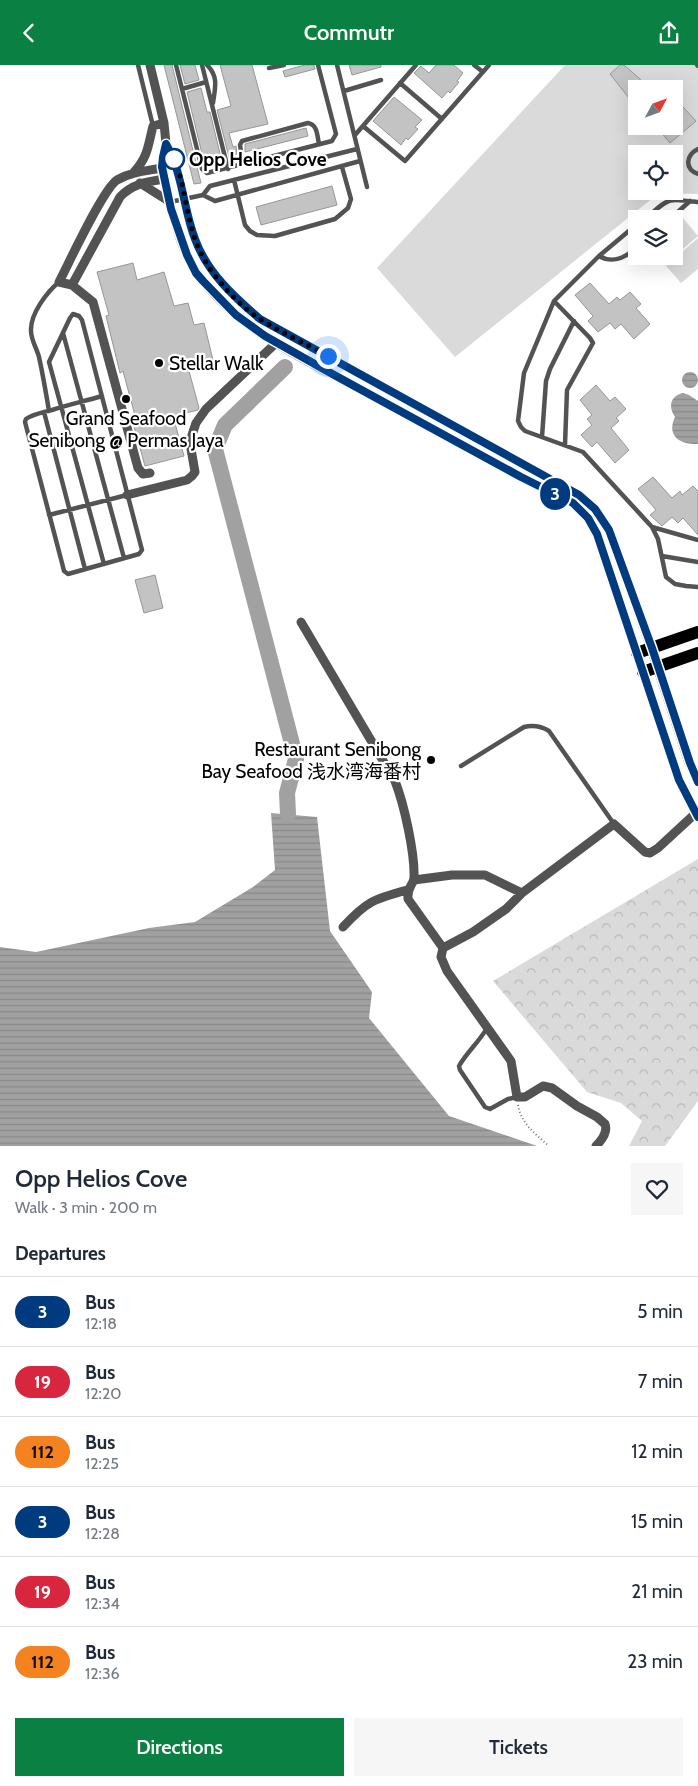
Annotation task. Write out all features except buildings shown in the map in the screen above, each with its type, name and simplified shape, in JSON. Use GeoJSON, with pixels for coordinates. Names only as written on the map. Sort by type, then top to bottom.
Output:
{"type":"FeatureCollection","features":[{"type":"Feature","properties":{"kind":"main road"},"geometry":{"type":"LineString","coordinates":[[637,653],[698,632]]}},
{"type":"Feature","properties":{"kind":"main road"},"geometry":{"type":"LineString","coordinates":[[643,672],[698,653]]}},
{"type":"Feature","properties":{"kind":"street"},"geometry":{"type":"LineString","coordinates":[[150,65],[164,123],[166,144],[162,167],[176,225],[196,273],[236,315],[278,344],[521,477],[573,503],[581,510],[597,534],[679,780],[697,814],[650,853],[645,851],[614,824],[522,893],[506,909],[473,932],[443,948]]}},
{"type":"Feature","properties":{"kind":"street"},"geometry":{"type":"LineString","coordinates":[[134,172],[143,162],[148,150],[153,126],[164,123]]}},
{"type":"Feature","properties":{"kind":"street"},"geometry":{"type":"LineString","coordinates":[[166,144],[174,159],[194,238],[205,261],[244,306],[260,319],[588,501],[603,519],[609,530],[698,782]]}},
{"type":"Feature","properties":{"kind":"street"},"geometry":{"type":"LineString","coordinates":[[150,473],[143,473],[138,468],[93,302],[72,285],[60,282],[112,183],[134,172],[162,167]]}},
{"type":"Feature","properties":{"kind":"street"},"geometry":{"type":"LineString","coordinates":[[72,285],[115,203],[129,188],[140,183],[164,179]]}},
{"type":"Feature","properties":{"kind":"street"},"geometry":{"type":"LineString","coordinates":[[140,183],[170,202]]}},
{"type":"Feature","properties":{"kind":"street"},"geometry":{"type":"LineString","coordinates":[[127,495],[186,480],[192,476],[195,468],[191,442],[196,423],[206,409],[278,344]]}},
{"type":"Feature","properties":{"kind":"street"},"geometry":{"type":"LineString","coordinates":[[301,622],[395,781],[401,795],[413,856],[414,880],[407,890],[367,903],[343,927]]}},
{"type":"Feature","properties":{"kind":"street"},"geometry":{"type":"LineString","coordinates":[[414,880],[452,875],[485,875],[522,893]]}},
{"type":"Feature","properties":{"kind":"street"},"geometry":{"type":"LineString","coordinates":[[407,890],[408,899],[443,948],[441,957],[447,971],[511,1061],[516,1097],[525,1097],[543,1086],[552,1088],[605,1124],[606,1131],[596,1146]]}},
{"type":"Feature","properties":{"kind":"lane"},"geometry":{"type":"LineString","coordinates":[[138,65],[153,126]]}},
{"type":"Feature","properties":{"kind":"lane"},"geometry":{"type":"LineString","coordinates":[[176,65],[203,171],[210,173],[332,141],[336,134],[318,65]]}},
{"type":"Feature","properties":{"kind":"lane"},"geometry":{"type":"LineString","coordinates":[[202,65],[228,169]]}},
{"type":"Feature","properties":{"kind":"lane"},"geometry":{"type":"LineString","coordinates":[[207,65],[212,69],[217,89],[213,104]]}},
{"type":"Feature","properties":{"kind":"lane"},"geometry":{"type":"LineString","coordinates":[[269,68],[284,65]]}},
{"type":"Feature","properties":{"kind":"lane"},"geometry":{"type":"LineString","coordinates":[[337,65],[367,187]]}},
{"type":"Feature","properties":{"kind":"lane"},"geometry":{"type":"LineString","coordinates":[[355,135],[416,65]]}},
{"type":"Feature","properties":{"kind":"lane"},"geometry":{"type":"LineString","coordinates":[[474,65],[483,72]]}},
{"type":"Feature","properties":{"kind":"lane"},"geometry":{"type":"LineString","coordinates":[[363,126],[405,161],[489,65]]}},
{"type":"Feature","properties":{"kind":"lane"},"geometry":{"type":"LineString","coordinates":[[344,91],[381,80]]}},
{"type":"Feature","properties":{"kind":"lane"},"geometry":{"type":"LineString","coordinates":[[182,89],[206,82]]}},
{"type":"Feature","properties":{"kind":"lane"},"geometry":{"type":"LineString","coordinates":[[400,83],[442,119]]}},
{"type":"Feature","properties":{"kind":"lane"},"geometry":{"type":"LineString","coordinates":[[243,165],[240,145],[242,141],[308,123],[316,128],[319,144]]}},
{"type":"Feature","properties":{"kind":"lane"},"geometry":{"type":"LineString","coordinates":[[203,195],[210,186],[357,149]]}},
{"type":"Feature","properties":{"kind":"lane"},"geometry":{"type":"LineString","coordinates":[[698,149],[690,155],[688,164],[689,169],[698,174]]}},
{"type":"Feature","properties":{"kind":"lane"},"geometry":{"type":"LineString","coordinates":[[170,202],[203,195],[215,201],[360,161]]}},
{"type":"Feature","properties":{"kind":"lane"},"geometry":{"type":"LineString","coordinates":[[234,180],[245,225],[257,235],[275,236],[335,219],[344,213],[351,199],[342,167]]}},
{"type":"Feature","properties":{"kind":"lane"},"geometry":{"type":"LineString","coordinates":[[655,210],[667,200],[698,202]]}},
{"type":"Feature","properties":{"kind":"lane"},"geometry":{"type":"LineString","coordinates":[[680,210],[690,201]]}},
{"type":"Feature","properties":{"kind":"lane"},"geometry":{"type":"LineString","coordinates":[[628,232],[598,256],[554,301],[524,373],[518,421],[526,431],[582,452],[652,527],[658,539],[666,577],[675,584],[686,587],[698,587]]}},
{"type":"Feature","properties":{"kind":"lane"},"geometry":{"type":"LineString","coordinates":[[598,256],[605,259],[621,259],[628,254]]}},
{"type":"Feature","properties":{"kind":"lane"},"geometry":{"type":"LineString","coordinates":[[49,411],[38,356],[30,331],[32,321],[42,300],[60,282]]}},
{"type":"Feature","properties":{"kind":"lane"},"geometry":{"type":"LineString","coordinates":[[554,301],[593,343],[567,390],[565,445]]}},
{"type":"Feature","properties":{"kind":"lane"},"geometry":{"type":"LineString","coordinates":[[102,396],[82,401],[61,407],[49,411],[30,416],[25,421],[48,515],[64,571],[68,574],[104,564],[124,558],[139,554],[142,550],[127,495],[102,396],[82,320],[79,316],[72,315],[49,362],[61,407],[104,564]]}},
{"type":"Feature","properties":{"kind":"lane"},"geometry":{"type":"LineString","coordinates":[[542,437],[546,381],[574,321]]}},
{"type":"Feature","properties":{"kind":"lane"},"geometry":{"type":"LineString","coordinates":[[63,332],[124,558]]}},
{"type":"Feature","properties":{"kind":"lane"},"geometry":{"type":"LineString","coordinates":[[44,412],[85,569]]}},
{"type":"Feature","properties":{"kind":"lane"},"geometry":{"type":"LineString","coordinates":[[48,515],[127,495]]}},
{"type":"Feature","properties":{"kind":"lane"},"geometry":{"type":"LineString","coordinates":[[652,527],[698,540]]}},
{"type":"Feature","properties":{"kind":"lane"},"geometry":{"type":"LineString","coordinates":[[662,557],[698,562]]}},
{"type":"Feature","properties":{"kind":"lane"},"geometry":{"type":"LineString","coordinates":[[461,766],[524,727],[532,725],[543,728],[549,731],[614,824]]}},
{"type":"Feature","properties":{"kind":"lane"},"geometry":{"type":"LineString","coordinates":[[487,1027],[480,1039],[461,1062],[460,1070],[485,1107],[490,1109],[508,1099],[516,1097]]}},
{"type":"Feature","properties":{"kind":"path"},"geometry":{"type":"LineString","coordinates":[[516,1097],[519,1110],[528,1127],[548,1145]]}},
{"type":"Feature","properties":{"kind":"green space"},"geometry":{"type":"Polygon","coordinates":[[[565,65],[698,65],[698,194],[683,194],[683,145],[628,145],[628,200],[650,200],[638,210],[628,210],[628,218],[455,357],[377,268],[565,65]]]}},
{"type":"Feature","properties":{"kind":"green space"},"geometry":{"type":"Polygon","coordinates":[[[683,218],[698,236],[683,249],[683,218]]]}},
{"type":"Feature","properties":{"kind":"green space"},"geometry":{"type":"Polygon","coordinates":[[[698,238],[698,269],[681,283],[666,266],[683,265],[683,251],[698,238]]]}},
{"type":"Feature","properties":{"kind":"green space"},"geometry":{"type":"Polygon","coordinates":[[[698,859],[698,1101],[665,1146],[629,1146],[642,1121],[621,1103],[587,1092],[493,981],[698,859]]]}},
{"type":"Feature","properties":{"kind":"shaded area"},"geometry":{"type":"Polygon","coordinates":[[[690,372],[696,374],[698,380],[696,386],[690,388],[684,386],[682,380],[684,374],[690,372]]]}},
{"type":"Feature","properties":{"kind":"shaded area"},"geometry":{"type":"Polygon","coordinates":[[[683,393],[698,401],[698,444],[680,441],[676,438],[672,429],[675,417],[671,409],[671,402],[679,394],[683,393]]]}},
{"type":"Feature","properties":{"kind":"shaded area"},"geometry":{"type":"Polygon","coordinates":[[[271,813],[317,817],[330,931],[372,992],[369,1018],[449,1116],[537,1146],[0,1146],[0,947],[36,952],[149,928],[195,922],[253,887],[275,870],[271,813]]]}},
{"type":"Feature","properties":{"kind":"waterway"},"geometry":{"type":"LineString","coordinates":[[285,367],[225,425],[215,449],[296,759],[287,793],[288,814]]}},
{"type":"Feature","properties":{"kind":"bus line","name":"3"},"geometry":{"type":"LineString","coordinates":[[698,782],[609,530],[595,509],[579,495],[260,319],[244,306],[205,261],[194,238],[174,159],[166,144],[162,167],[171,209],[187,255],[196,273],[236,315],[265,336],[336,376],[521,477],[573,503],[588,518],[597,534],[679,780],[698,817]]}},
{"type":"Feature","properties":{"kind":"place","name":"Opp Helios Cove"},"geometry":{"type":"Point","coordinates":[174,159]}},
{"type":"Feature","properties":{"kind":"place","name":"Stellar Walk"},"geometry":{"type":"Point","coordinates":[159,363]}},
{"type":"Feature","properties":{"kind":"place","name":"Grand Seafood Senibong @ Permas Jaya"},"geometry":{"type":"Point","coordinates":[126,399]}},
{"type":"Feature","properties":{"kind":"place","name":"Restaurant Senibong Bay Seafood 浅水湾海番村"},"geometry":{"type":"Point","coordinates":[431,760]}},
{"type":"Feature","properties":{"kind":"route"},"geometry":{"type":"LineString","coordinates":[[174,159],[194,238],[211,270],[244,306],[260,319],[328,356]]}}]}
